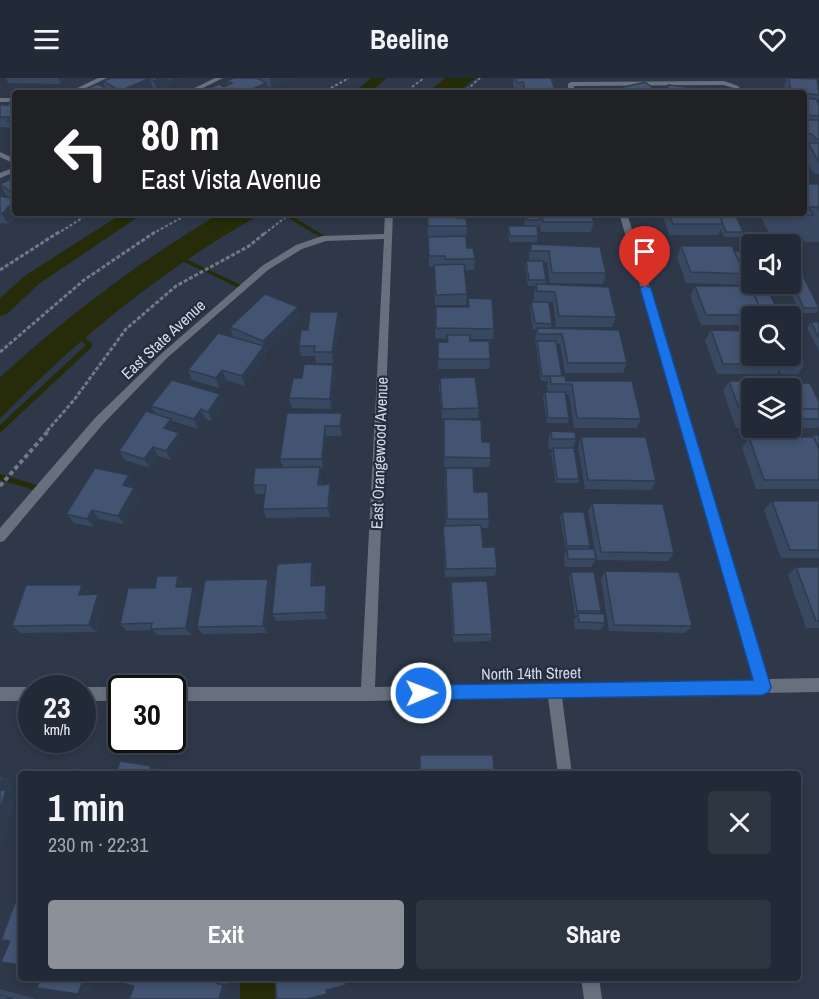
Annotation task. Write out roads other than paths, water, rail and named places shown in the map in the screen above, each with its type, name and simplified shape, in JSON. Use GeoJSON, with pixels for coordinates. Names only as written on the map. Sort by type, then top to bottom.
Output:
{"type":"FeatureCollection","features":[{"type":"Feature","properties":{"kind":"street"},"geometry":{"type":"LineString","coordinates":[[77,90],[104,78]]}},
{"type":"Feature","properties":{"kind":"street"},"geometry":{"type":"LineString","coordinates":[[194,90],[220,78]]}},
{"type":"Feature","properties":{"kind":"street"},"geometry":{"type":"LineString","coordinates":[[571,90],[571,84],[724,84],[736,87],[738,90]]}},
{"type":"Feature","properties":{"kind":"street","name":"East Orangewood Avenue"},"geometry":{"type":"LineString","coordinates":[[368,694],[389,216]]}},
{"type":"Feature","properties":{"kind":"street"},"geometry":{"type":"LineString","coordinates":[[624,216],[763,687]]}},
{"type":"Feature","properties":{"kind":"street","name":"East State Avenue"},"geometry":{"type":"LineString","coordinates":[[0,537],[107,413],[164,356],[265,268],[299,247],[325,238],[388,236]]}},
{"type":"Feature","properties":{"kind":"street","name":"North 14th Street"},"geometry":{"type":"LineString","coordinates":[[186,694],[368,694],[819,685]]}},
{"type":"Feature","properties":{"kind":"street"},"geometry":{"type":"LineString","coordinates":[[554,690],[565,771]]}},
{"type":"Feature","properties":{"kind":"street"},"geometry":{"type":"LineString","coordinates":[[0,694],[18,694]]}},
{"type":"Feature","properties":{"kind":"street"},"geometry":{"type":"LineString","coordinates":[[590,981],[593,999]]}},
{"type":"Feature","properties":{"kind":"waterway"},"geometry":{"type":"LineString","coordinates":[[364,90],[380,78]]}},
{"type":"Feature","properties":{"kind":"waterway"},"geometry":{"type":"LineString","coordinates":[[0,309],[33,279],[130,216]]}},
{"type":"Feature","properties":{"kind":"waterway"},"geometry":{"type":"LineString","coordinates":[[288,216],[325,238]]}},
{"type":"Feature","properties":{"kind":"waterway"},"geometry":{"type":"LineString","coordinates":[[180,258],[243,288]]}},
{"type":"Feature","properties":{"kind":"waterway"},"geometry":{"type":"LineString","coordinates":[[0,429],[90,345],[78,335]]}},
{"type":"Feature","properties":{"kind":"waterway"},"geometry":{"type":"LineString","coordinates":[[0,477],[41,489]]}}]}
